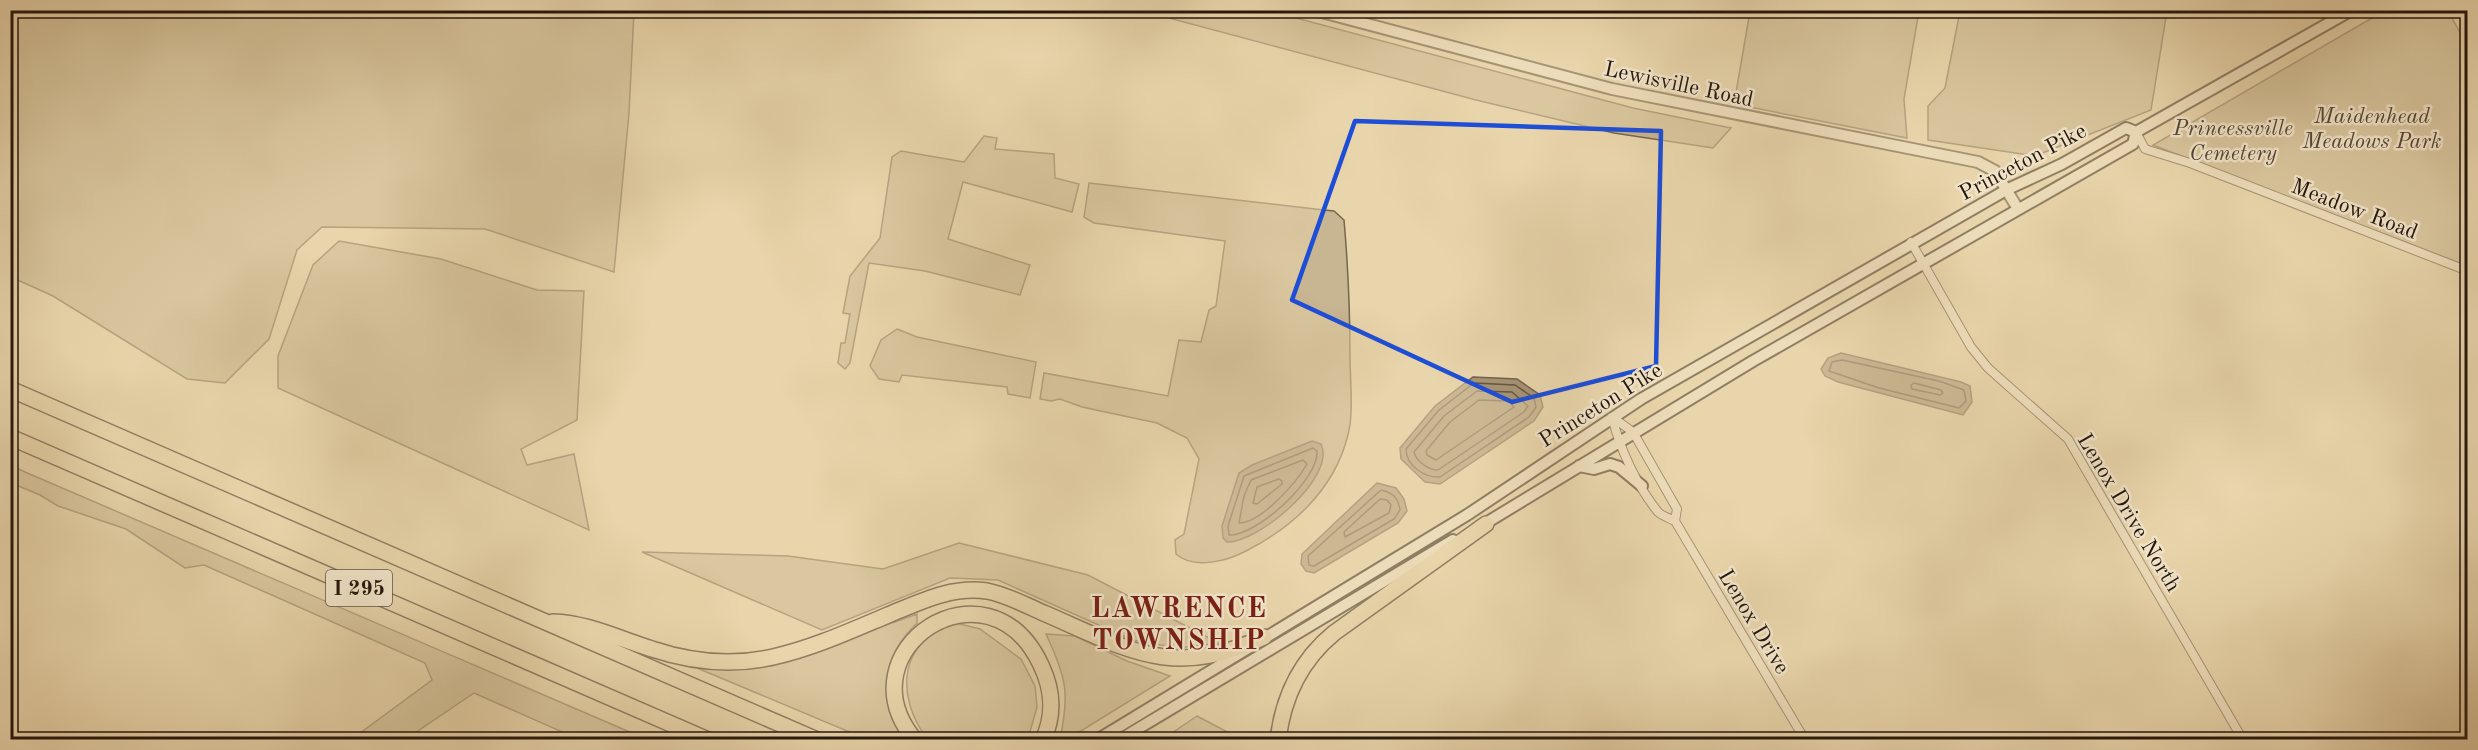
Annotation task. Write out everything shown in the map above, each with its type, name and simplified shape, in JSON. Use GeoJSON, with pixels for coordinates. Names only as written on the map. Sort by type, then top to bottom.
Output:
{"type":"FeatureCollection","features":[{"type":"Feature","properties":{"kind":"highway","name":"I 295"},"geometry":{"type":"LineString","coordinates":[[10,389],[817,740]]}},
{"type":"Feature","properties":{"kind":"highway","name":"I 295"},"geometry":{"type":"LineString","coordinates":[[10,437],[708,740]]}},
{"type":"Feature","properties":{"kind":"highway"},"geometry":{"type":"LineString","coordinates":[[1278,740],[1280,723],[1291,687],[1318,648],[1334,633],[1485,524]]}},
{"type":"Feature","properties":{"kind":"highway"},"geometry":{"type":"LineString","coordinates":[[545,622],[575,623],[679,657],[744,661],[795,652],[939,595],[972,590],[1004,596],[1129,650],[1163,658],[1182,660],[1218,655],[1264,637]]}},
{"type":"Feature","properties":{"kind":"highway"},"geometry":{"type":"LineString","coordinates":[[915,740],[906,726],[897,700],[896,675],[899,663],[912,640],[922,629],[935,621],[962,614],[974,614],[999,621],[1019,635],[1031,648],[1043,669],[1051,692],[1050,717],[1043,740]]}},
{"type":"Feature","properties":{"kind":"main road","name":"Lewisville Road"},"geometry":{"type":"LineString","coordinates":[[1314,10],[1612,89],[1978,162],[1995,171],[2008,189],[2018,209]]}},
{"type":"Feature","properties":{"kind":"main road","name":"Princeton Pike"},"geometry":{"type":"LineString","coordinates":[[1119,740],[1453,540],[1485,524],[1633,432],[1922,263],[2133,144],[2136,132],[2352,10]]}},
{"type":"Feature","properties":{"kind":"main road","name":"Princeton Pike"},"geometry":{"type":"LineString","coordinates":[[1097,740],[1467,514],[1612,417],[1911,242],[2008,189],[2062,164],[2126,128],[2136,132]]}},
{"type":"Feature","properties":{"kind":"main road"},"geometry":{"type":"LineString","coordinates":[[1579,466],[1594,469],[1610,464],[1619,467],[1642,486]]}},
{"type":"Feature","properties":{"kind":"street","name":"Meadow Road"},"geometry":{"type":"LineString","coordinates":[[2136,132],[2145,149],[2190,163],[2468,271]]}},
{"type":"Feature","properties":{"kind":"street","name":"Lenox Drive North"},"geometry":{"type":"LineString","coordinates":[[1911,242],[1971,347],[1988,368],[2068,439],[2243,740]]}},
{"type":"Feature","properties":{"kind":"street","name":"Lenox Drive"},"geometry":{"type":"LineString","coordinates":[[1612,417],[1633,432],[1677,509],[1675,521]]}},
{"type":"Feature","properties":{"kind":"street","name":"Lenox Drive"},"geometry":{"type":"LineString","coordinates":[[1612,417],[1618,441],[1642,486],[1660,514],[1675,521],[1805,740]]}},
{"type":"Feature","properties":{"kind":"highlighted area"},"geometry":{"type":"Polygon","coordinates":[[[1355,121],[1661,131],[1656,366],[1512,402],[1292,300],[1355,121]]]}},
{"type":"Feature","properties":{"kind":"green space"},"geometry":{"type":"Polygon","coordinates":[[[11,10],[634,11],[629,113],[614,272],[485,229],[322,227],[297,250],[269,339],[225,383],[187,379],[53,296],[11,277],[11,10]]]}},
{"type":"Feature","properties":{"kind":"green space"},"geometry":{"type":"Polygon","coordinates":[[[1150,11],[1270,11],[1633,108],[1731,128],[1713,148],[1614,133],[1476,100],[1150,13],[1150,11]]]}},
{"type":"Feature","properties":{"kind":"green space"},"geometry":{"type":"Polygon","coordinates":[[[1750,11],[1919,11],[1904,99],[1907,138],[1734,104],[1750,11]]]}},
{"type":"Feature","properties":{"kind":"green space"},"geometry":{"type":"Polygon","coordinates":[[[1960,11],[2167,11],[2151,110],[2035,156],[1928,140],[1928,106],[1945,88],[1960,11]]]}},
{"type":"Feature","properties":{"kind":"green space","name":"Maidenhead Meadows Park"},"geometry":{"type":"Polygon","coordinates":[[[2384,11],[2448,11],[2467,45],[2467,266],[2153,145],[2384,11]]]}},
{"type":"Feature","properties":{"kind":"green space"},"geometry":{"type":"Polygon","coordinates":[[[984,136],[997,138],[995,149],[1054,154],[1055,178],[1079,184],[1072,212],[963,182],[948,239],[1030,265],[1020,295],[925,271],[869,263],[850,363],[845,369],[838,363],[841,343],[845,343],[850,314],[843,313],[850,276],[880,238],[892,157],[901,151],[964,162],[984,136]]]}},
{"type":"Feature","properties":{"kind":"green space"},"geometry":{"type":"Polygon","coordinates":[[[1089,183],[1334,211],[1344,220],[1351,399],[1350,425],[1345,446],[1327,483],[1300,514],[1266,540],[1240,554],[1201,563],[1183,559],[1176,554],[1175,540],[1184,534],[1199,459],[1187,438],[1157,423],[1082,407],[1060,399],[1051,401],[1040,399],[1044,373],[1168,396],[1179,340],[1201,342],[1209,310],[1216,306],[1225,241],[1094,223],[1084,217],[1089,183]]]}},
{"type":"Feature","properties":{"kind":"green space"},"geometry":{"type":"Polygon","coordinates":[[[339,241],[441,259],[537,290],[584,291],[577,420],[521,449],[527,465],[574,454],[589,530],[278,388],[278,356],[313,265],[339,241]]]}},
{"type":"Feature","properties":{"kind":"green space"},"geometry":{"type":"Polygon","coordinates":[[[897,329],[917,337],[1036,362],[1030,398],[1008,394],[1007,387],[902,375],[899,382],[879,379],[870,366],[881,340],[897,329]]]}},
{"type":"Feature","properties":{"kind":"green space"},"geometry":{"type":"Polygon","coordinates":[[[10,465],[646,739],[578,739],[474,693],[406,739],[352,739],[432,680],[425,663],[204,565],[185,568],[126,529],[58,506],[40,495],[11,483],[10,465]]]}},
{"type":"Feature","properties":{"kind":"green space"},"geometry":{"type":"Polygon","coordinates":[[[959,543],[1088,575],[1219,643],[1179,648],[1132,640],[998,580],[950,578],[822,630],[642,552],[788,556],[883,569],[959,543]]]}},
{"type":"Feature","properties":{"kind":"green space"},"geometry":{"type":"Polygon","coordinates":[[[917,614],[917,623],[896,650],[887,679],[890,708],[905,739],[866,739],[697,668],[772,666],[917,614]]]}},
{"type":"Feature","properties":{"kind":"green space"},"geometry":{"type":"Polygon","coordinates":[[[956,623],[980,629],[1021,659],[1035,686],[1037,707],[1028,739],[927,739],[910,705],[907,688],[908,671],[913,656],[922,643],[937,631],[956,623]]]}},
{"type":"Feature","properties":{"kind":"green space"},"geometry":{"type":"Polygon","coordinates":[[[1046,634],[1075,636],[1127,661],[1170,676],[1068,739],[1060,739],[1065,709],[1064,685],[1058,662],[1046,634]]]}},
{"type":"Feature","properties":{"kind":"green space"},"geometry":{"type":"Polygon","coordinates":[[[1197,716],[1240,739],[1194,739],[1172,733],[1197,716]]]}},
{"type":"Feature","properties":{"kind":"water"},"geometry":{"type":"Polygon","coordinates":[[[1841,353],[1961,382],[1970,386],[1972,402],[1963,415],[1838,382],[1825,376],[1821,369],[1828,358],[1841,353]]]}},
{"type":"Feature","properties":{"kind":"water"},"geometry":{"type":"Polygon","coordinates":[[[1473,377],[1517,379],[1540,395],[1543,407],[1534,421],[1440,484],[1425,482],[1401,459],[1400,448],[1435,406],[1473,377]]]}},
{"type":"Feature","properties":{"kind":"water"},"geometry":{"type":"Polygon","coordinates":[[[1312,441],[1321,444],[1323,458],[1306,490],[1292,506],[1257,532],[1227,542],[1223,538],[1222,526],[1239,473],[1252,465],[1312,441]]]}},
{"type":"Feature","properties":{"kind":"water"},"geometry":{"type":"Polygon","coordinates":[[[1377,483],[1396,488],[1404,499],[1407,511],[1398,523],[1314,573],[1306,571],[1301,564],[1302,554],[1377,483]]]}},
{"type":"Feature","properties":{"kind":"district","name":"LAWRENCE TOWNSHIP"},"geometry":{"type":"Point","coordinates":[1179,623]}},
{"type":"Feature","properties":{"kind":"park label","name":"Princessville Cemetery"},"geometry":{"type":"Point","coordinates":[2233,140]}}]}
